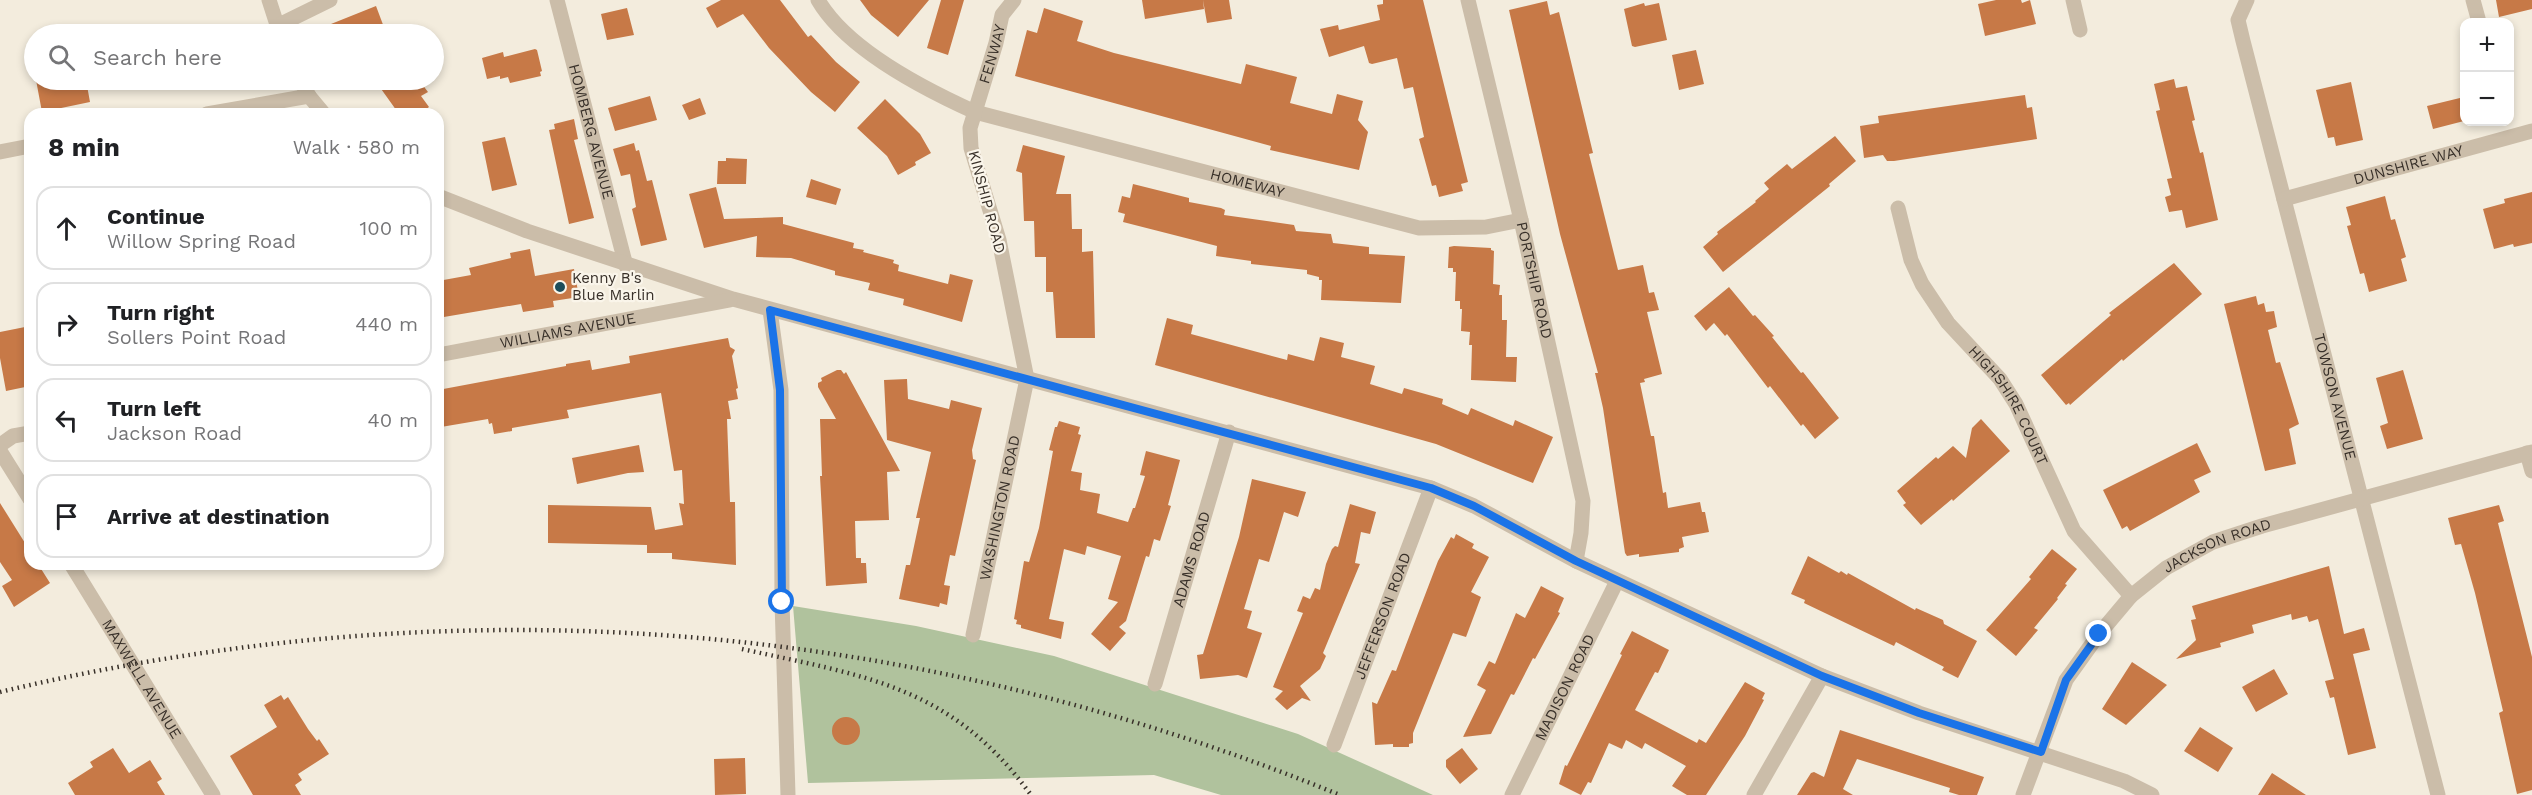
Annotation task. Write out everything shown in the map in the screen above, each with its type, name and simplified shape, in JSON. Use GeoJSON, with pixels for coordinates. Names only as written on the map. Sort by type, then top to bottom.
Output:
{"type":"FeatureCollection","features":[{"type":"Feature","properties":{"kind":"street"},"geometry":{"type":"LineString","coordinates":[[269,0],[276,24]]}},
{"type":"Feature","properties":{"kind":"street"},"geometry":{"type":"LineString","coordinates":[[288,24],[330,0]]}},
{"type":"Feature","properties":{"kind":"street","name":"HOMBERG AVENUE"},"geometry":{"type":"LineString","coordinates":[[557,0],[626,266]]}},
{"type":"Feature","properties":{"kind":"street"},"geometry":{"type":"LineString","coordinates":[[818,0],[823,10],[859,44],[893,69],[927,90],[975,112]]}},
{"type":"Feature","properties":{"kind":"street","name":"FENWAY"},"geometry":{"type":"LineString","coordinates":[[975,112],[1002,15],[1014,0]]}},
{"type":"Feature","properties":{"kind":"street","name":"PORTSHIP ROAD"},"geometry":{"type":"LineString","coordinates":[[1468,0],[1521,220],[1583,501],[1576,561]]}},
{"type":"Feature","properties":{"kind":"street"},"geometry":{"type":"LineString","coordinates":[[2073,0],[2080,30]]}},
{"type":"Feature","properties":{"kind":"street","name":"TOWSON AVENUE"},"geometry":{"type":"LineString","coordinates":[[2247,0],[2238,20],[2438,795]]}},
{"type":"Feature","properties":{"kind":"street"},"geometry":{"type":"LineString","coordinates":[[2473,0],[2478,18]]}},
{"type":"Feature","properties":{"kind":"street"},"geometry":{"type":"LineString","coordinates":[[306,90],[319,108]]}},
{"type":"Feature","properties":{"kind":"street"},"geometry":{"type":"LineString","coordinates":[[241,108],[309,96]]}},
{"type":"Feature","properties":{"kind":"street","name":"HOMEWAY"},"geometry":{"type":"LineString","coordinates":[[975,112],[1419,228],[1486,227],[1521,220]]}},
{"type":"Feature","properties":{"kind":"street","name":"KINSHIP ROAD"},"geometry":{"type":"LineString","coordinates":[[975,112],[970,128],[971,148],[999,240],[1027,379]]}},
{"type":"Feature","properties":{"kind":"street","name":"DUNSHIRE WAY"},"geometry":{"type":"LineString","coordinates":[[2284,200],[2532,131]]}},
{"type":"Feature","properties":{"kind":"street"},"geometry":{"type":"LineString","coordinates":[[0,152],[24,147]]}},
{"type":"Feature","properties":{"kind":"street"},"geometry":{"type":"LineString","coordinates":[[444,198],[626,266],[770,310],[1431,488],[1474,506],[1617,581],[1822,676],[1919,713],[2124,781],[2152,795]]}},
{"type":"Feature","properties":{"kind":"street","name":"HIGHSHIRE COURT"},"geometry":{"type":"LineString","coordinates":[[1898,208],[1911,260],[1938,311],[2000,379],[2016,404],[2074,531],[2131,596]]}},
{"type":"Feature","properties":{"kind":"street","name":"WILLIAMS AVENUE"},"geometry":{"type":"LineString","coordinates":[[444,354],[733,299]]}},
{"type":"Feature","properties":{"kind":"street"},"geometry":{"type":"LineString","coordinates":[[770,310],[780,390],[782,602],[788,795]]}},
{"type":"Feature","properties":{"kind":"street","name":"WASHINGTON ROAD"},"geometry":{"type":"LineString","coordinates":[[973,635],[1027,379]]}},
{"type":"Feature","properties":{"kind":"street","name":"ADAMS ROAD"},"geometry":{"type":"LineString","coordinates":[[1155,684],[1229,432]]}},
{"type":"Feature","properties":{"kind":"street"},"geometry":{"type":"LineString","coordinates":[[0,445],[13,436],[24,434]]}},
{"type":"Feature","properties":{"kind":"street"},"geometry":{"type":"LineString","coordinates":[[0,451],[24,489]]}},
{"type":"Feature","properties":{"kind":"street"},"geometry":{"type":"LineString","coordinates":[[2530,453],[2532,471]]}},
{"type":"Feature","properties":{"kind":"street","name":"JACKSON ROAD"},"geometry":{"type":"LineString","coordinates":[[2023,795],[2041,752],[2066,680],[2099,634],[2131,596],[2166,568],[2212,542],[2530,453]]}},
{"type":"Feature","properties":{"kind":"street","name":"JEFFERSON ROAD"},"geometry":{"type":"LineString","coordinates":[[1334,745],[1431,488]]}},
{"type":"Feature","properties":{"kind":"street","name":"MAXWELL AVENUE"},"geometry":{"type":"LineString","coordinates":[[75,570],[213,795]]}},
{"type":"Feature","properties":{"kind":"street","name":"MADISON ROAD"},"geometry":{"type":"LineString","coordinates":[[1512,795],[1617,581]]}},
{"type":"Feature","properties":{"kind":"street"},"geometry":{"type":"LineString","coordinates":[[1754,795],[1822,676]]}},
{"type":"Feature","properties":{"kind":"green space"},"geometry":{"type":"Polygon","coordinates":[[[793,606],[916,626],[1054,656],[1298,734],[1433,795],[1221,795],[1154,775],[808,783],[793,606]]]}},
{"type":"Feature","properties":{"kind":"building"},"geometry":{"type":"Polygon","coordinates":[[[721,0],[780,0],[808,37],[811,35],[836,62],[860,82],[835,112],[811,92],[769,48],[743,14],[717,28],[706,8],[721,0]]]}},
{"type":"Feature","properties":{"kind":"building"},"geometry":{"type":"Polygon","coordinates":[[[860,0],[929,0],[898,37],[871,15],[860,0]]]}},
{"type":"Feature","properties":{"kind":"building"},"geometry":{"type":"Polygon","coordinates":[[[941,0],[964,0],[948,55],[927,48],[941,0]]]}},
{"type":"Feature","properties":{"kind":"building"},"geometry":{"type":"Polygon","coordinates":[[[1142,0],[1203,0],[1204,9],[1145,19],[1142,0]]]}},
{"type":"Feature","properties":{"kind":"building"},"geometry":{"type":"Polygon","coordinates":[[[1203,0],[1229,0],[1232,19],[1207,23],[1203,0]]]}},
{"type":"Feature","properties":{"kind":"building"},"geometry":{"type":"Polygon","coordinates":[[[1383,0],[1423,0],[1468,182],[1461,184],[1463,191],[1439,197],[1436,185],[1432,186],[1419,139],[1424,137],[1413,87],[1404,89],[1397,58],[1369,63],[1364,46],[1329,57],[1320,29],[1338,25],[1339,30],[1380,20],[1377,5],[1383,4],[1383,0]]]}},
{"type":"Feature","properties":{"kind":"building"},"geometry":{"type":"Polygon","coordinates":[[[1996,0],[2021,0],[2022,3],[2030,0],[2036,24],[1985,36],[1978,4],[1996,0]]]}},
{"type":"Feature","properties":{"kind":"building"},"geometry":{"type":"Polygon","coordinates":[[[2496,0],[2532,0],[2532,9],[2499,17],[2496,0]]]}},
{"type":"Feature","properties":{"kind":"building"},"geometry":{"type":"Polygon","coordinates":[[[1547,1],[1550,15],[1559,12],[1593,153],[1589,154],[1618,270],[1643,265],[1649,293],[1654,292],[1659,310],[1647,312],[1662,374],[1644,379],[1645,382],[1640,383],[1651,436],[1654,436],[1663,493],[1666,492],[1668,508],[1700,502],[1702,512],[1705,512],[1709,532],[1682,537],[1684,547],[1679,549],[1679,552],[1639,557],[1639,554],[1627,556],[1625,553],[1603,408],[1595,373],[1598,373],[1560,234],[1509,10],[1547,1]]]}},
{"type":"Feature","properties":{"kind":"building"},"geometry":{"type":"Polygon","coordinates":[[[1644,3],[1645,6],[1659,3],[1667,40],[1635,47],[1632,46],[1624,9],[1644,3]]]}},
{"type":"Feature","properties":{"kind":"building"},"geometry":{"type":"Polygon","coordinates":[[[376,6],[383,24],[331,24],[376,6]]]}},
{"type":"Feature","properties":{"kind":"building"},"geometry":{"type":"Polygon","coordinates":[[[627,8],[634,35],[607,40],[601,14],[627,8]]]}},
{"type":"Feature","properties":{"kind":"building"},"geometry":{"type":"Polygon","coordinates":[[[1044,8],[1083,21],[1077,41],[1114,53],[1241,84],[1246,64],[1297,77],[1290,103],[1332,114],[1337,94],[1363,101],[1358,120],[1368,132],[1359,170],[1270,150],[1271,146],[1015,76],[1027,30],[1037,33],[1044,8]]]}},
{"type":"Feature","properties":{"kind":"building"},"geometry":{"type":"Polygon","coordinates":[[[535,49],[542,71],[541,76],[510,83],[508,77],[487,79],[482,58],[503,52],[504,57],[535,49]]]}},
{"type":"Feature","properties":{"kind":"building"},"geometry":{"type":"Polygon","coordinates":[[[1696,50],[1704,84],[1679,90],[1672,55],[1696,50]]]}},
{"type":"Feature","properties":{"kind":"building"},"geometry":{"type":"Polygon","coordinates":[[[2174,79],[2176,88],[2187,86],[2195,120],[2192,121],[2200,153],[2203,152],[2218,220],[2186,228],[2182,210],[2169,212],[2165,197],[2171,195],[2167,179],[2172,178],[2156,111],[2160,110],[2154,84],[2174,79]]]}},
{"type":"Feature","properties":{"kind":"building"},"geometry":{"type":"Polygon","coordinates":[[[2351,82],[2363,140],[2336,146],[2334,137],[2328,138],[2316,90],[2351,82]]]}},
{"type":"Feature","properties":{"kind":"building"},"geometry":{"type":"Polygon","coordinates":[[[38,90],[88,90],[90,102],[61,108],[41,108],[38,90]]]}},
{"type":"Feature","properties":{"kind":"building"},"geometry":{"type":"Polygon","coordinates":[[[382,90],[426,90],[428,92],[421,96],[428,108],[395,108],[382,90]]]}},
{"type":"Feature","properties":{"kind":"building"},"geometry":{"type":"Polygon","coordinates":[[[2025,95],[2027,108],[2032,107],[2037,139],[1894,161],[1887,161],[1883,155],[1864,158],[1860,126],[1879,123],[1878,116],[2025,95]]]}},
{"type":"Feature","properties":{"kind":"building"},"geometry":{"type":"Polygon","coordinates":[[[650,96],[657,120],[615,131],[608,108],[650,96]]]}},
{"type":"Feature","properties":{"kind":"building"},"geometry":{"type":"Polygon","coordinates":[[[700,98],[706,114],[689,120],[682,105],[700,98]]]}},
{"type":"Feature","properties":{"kind":"building"},"geometry":{"type":"Polygon","coordinates":[[[2460,98],[2460,122],[2433,129],[2427,106],[2460,98]]]}},
{"type":"Feature","properties":{"kind":"building"},"geometry":{"type":"Polygon","coordinates":[[[885,99],[920,134],[931,153],[898,175],[887,156],[857,128],[885,99]]]}},
{"type":"Feature","properties":{"kind":"building"},"geometry":{"type":"Polygon","coordinates":[[[574,119],[578,139],[574,140],[594,218],[569,224],[549,130],[555,129],[554,124],[574,119]]]}},
{"type":"Feature","properties":{"kind":"building"},"geometry":{"type":"Polygon","coordinates":[[[1835,136],[1856,161],[1829,184],[1830,186],[1723,272],[1703,247],[1718,234],[1717,232],[1769,189],[1764,183],[1787,164],[1792,169],[1835,136]]]}},
{"type":"Feature","properties":{"kind":"building"},"geometry":{"type":"Polygon","coordinates":[[[505,137],[517,185],[492,191],[482,142],[505,137]]]}},
{"type":"Feature","properties":{"kind":"building"},"geometry":{"type":"Polygon","coordinates":[[[634,143],[636,151],[639,150],[647,181],[652,180],[667,240],[641,246],[632,209],[636,207],[630,174],[621,176],[613,149],[634,143]]]}},
{"type":"Feature","properties":{"kind":"building"},"geometry":{"type":"Polygon","coordinates":[[[1023,145],[1065,156],[1056,194],[1071,194],[1072,229],[1082,229],[1082,252],[1093,251],[1095,338],[1056,338],[1053,292],[1046,292],[1046,257],[1035,257],[1034,221],[1024,221],[1022,173],[1016,171],[1023,145]]]}},
{"type":"Feature","properties":{"kind":"building"},"geometry":{"type":"Polygon","coordinates":[[[726,158],[747,159],[746,184],[717,184],[718,161],[726,161],[726,158]]]}},
{"type":"Feature","properties":{"kind":"building"},"geometry":{"type":"Polygon","coordinates":[[[811,179],[841,189],[836,205],[806,197],[811,179]]]}},
{"type":"Feature","properties":{"kind":"building"},"geometry":{"type":"Polygon","coordinates":[[[1133,184],[1189,198],[1189,202],[1221,208],[1225,210],[1224,215],[1294,225],[1296,231],[1331,234],[1333,243],[1369,247],[1369,254],[1405,256],[1401,303],[1321,300],[1322,280],[1307,274],[1307,270],[1251,264],[1251,261],[1216,256],[1217,246],[1123,222],[1125,214],[1118,212],[1122,196],[1130,198],[1133,184]]]}},
{"type":"Feature","properties":{"kind":"building"},"geometry":{"type":"Polygon","coordinates":[[[716,187],[724,219],[783,217],[783,224],[854,243],[853,248],[894,260],[893,263],[899,265],[898,271],[948,284],[950,274],[973,280],[962,322],[903,305],[904,299],[868,290],[870,283],[835,275],[835,271],[791,258],[756,257],[757,236],[704,248],[689,194],[716,187]]]}},
{"type":"Feature","properties":{"kind":"building"},"geometry":{"type":"Polygon","coordinates":[[[2532,192],[2532,243],[2514,247],[2513,244],[2494,249],[2483,209],[2505,203],[2504,199],[2532,192]]]}},
{"type":"Feature","properties":{"kind":"building"},"geometry":{"type":"Polygon","coordinates":[[[2385,196],[2391,220],[2395,219],[2406,257],[2401,259],[2407,281],[2369,292],[2364,273],[2360,274],[2347,226],[2351,225],[2346,207],[2385,196]]]}},
{"type":"Feature","properties":{"kind":"building"},"geometry":{"type":"Polygon","coordinates":[[[1449,247],[1491,248],[1494,251],[1493,284],[1500,285],[1502,320],[1507,320],[1506,357],[1517,357],[1516,382],[1471,380],[1470,332],[1461,331],[1462,309],[1460,309],[1460,301],[1455,301],[1456,272],[1453,272],[1453,268],[1448,268],[1449,247]]]}},
{"type":"Feature","properties":{"kind":"building"},"geometry":{"type":"Polygon","coordinates":[[[530,249],[535,276],[574,269],[579,297],[553,301],[554,307],[523,312],[521,304],[444,317],[444,280],[471,275],[469,268],[511,258],[510,253],[530,249]]]}},
{"type":"Feature","properties":{"kind":"building"},"geometry":{"type":"Polygon","coordinates":[[[2174,263],[2202,294],[2070,405],[2069,403],[2066,405],[2041,375],[2111,315],[2109,313],[2174,263]]]}},
{"type":"Feature","properties":{"kind":"building"},"geometry":{"type":"Polygon","coordinates":[[[1729,287],[1753,316],[1755,315],[1774,336],[1772,337],[1839,418],[1815,439],[1803,424],[1801,426],[1770,386],[1768,388],[1727,334],[1725,336],[1714,323],[1706,331],[1694,316],[1729,287]]]}},
{"type":"Feature","properties":{"kind":"building"},"geometry":{"type":"Polygon","coordinates":[[[2256,296],[2258,305],[2264,303],[2266,312],[2274,311],[2277,327],[2268,330],[2276,363],[2280,362],[2299,424],[2289,429],[2296,464],[2265,471],[2224,304],[2256,296]]]}},
{"type":"Feature","properties":{"kind":"building"},"geometry":{"type":"Polygon","coordinates":[[[1167,318],[1193,325],[1191,334],[1287,360],[1288,354],[1314,361],[1320,337],[1344,343],[1341,357],[1375,366],[1370,384],[1402,394],[1404,388],[1443,399],[1442,404],[1468,415],[1471,408],[1513,426],[1515,420],[1553,437],[1533,483],[1436,444],[1155,365],[1167,318]]]}},
{"type":"Feature","properties":{"kind":"building"},"geometry":{"type":"Polygon","coordinates":[[[24,327],[24,387],[6,391],[0,358],[0,332],[24,327]]]}},
{"type":"Feature","properties":{"kind":"building"},"geometry":{"type":"Polygon","coordinates":[[[728,338],[730,347],[735,350],[732,356],[738,399],[728,401],[731,419],[727,419],[730,502],[735,502],[736,565],[672,559],[672,553],[647,553],[647,545],[548,543],[548,505],[651,507],[655,530],[683,525],[679,503],[684,504],[682,470],[674,471],[661,393],[567,410],[569,418],[512,428],[512,431],[494,434],[492,423],[489,424],[488,419],[444,426],[444,389],[590,360],[592,370],[630,363],[629,356],[728,338]]]}},
{"type":"Feature","properties":{"kind":"building"},"geometry":{"type":"Polygon","coordinates":[[[841,370],[844,374],[846,372],[900,471],[887,472],[889,520],[855,521],[856,558],[861,558],[861,563],[866,563],[867,583],[826,586],[820,476],[822,476],[820,419],[836,419],[818,383],[822,381],[821,378],[841,370]]]}},
{"type":"Feature","properties":{"kind":"building"},"geometry":{"type":"Polygon","coordinates":[[[2403,370],[2423,439],[2387,449],[2380,426],[2388,423],[2376,378],[2403,370]]]}},
{"type":"Feature","properties":{"kind":"building"},"geometry":{"type":"Polygon","coordinates":[[[907,379],[908,399],[949,409],[951,400],[982,408],[972,450],[973,459],[976,460],[955,556],[950,555],[944,585],[950,586],[947,605],[940,603],[939,607],[899,599],[906,565],[910,565],[920,518],[916,518],[931,452],[887,440],[884,380],[907,379]]]}},
{"type":"Feature","properties":{"kind":"building"},"geometry":{"type":"Polygon","coordinates":[[[1981,419],[2010,451],[1953,501],[1952,499],[1921,525],[1903,505],[1906,503],[1897,491],[1936,457],[1938,459],[1953,446],[1966,458],[1972,428],[1981,419]]]}},
{"type":"Feature","properties":{"kind":"building"},"geometry":{"type":"Polygon","coordinates":[[[1059,421],[1080,427],[1078,434],[1081,435],[1071,471],[1082,473],[1080,490],[1100,494],[1097,513],[1128,522],[1145,476],[1140,475],[1146,451],[1180,460],[1168,505],[1171,506],[1160,541],[1154,539],[1149,557],[1146,556],[1126,621],[1119,627],[1126,633],[1110,651],[1091,634],[1118,602],[1108,599],[1121,556],[1087,546],[1085,555],[1064,549],[1049,619],[1064,622],[1061,639],[1021,628],[1021,625],[1016,624],[1017,620],[1014,619],[1024,561],[1029,562],[1039,528],[1053,451],[1049,450],[1055,427],[1059,421]]]}},
{"type":"Feature","properties":{"kind":"building"},"geometry":{"type":"Polygon","coordinates":[[[2197,443],[2211,472],[2194,480],[2200,492],[2130,531],[2127,526],[2122,529],[2103,490],[2197,443]]]}},
{"type":"Feature","properties":{"kind":"building"},"geometry":{"type":"Polygon","coordinates":[[[639,445],[644,472],[628,473],[577,484],[572,458],[639,445]]]}},
{"type":"Feature","properties":{"kind":"building"},"geometry":{"type":"Polygon","coordinates":[[[1252,479],[1306,492],[1298,517],[1284,512],[1269,562],[1259,559],[1244,609],[1252,611],[1247,628],[1262,633],[1247,678],[1238,675],[1200,679],[1197,655],[1203,654],[1239,537],[1252,479]]]}},
{"type":"Feature","properties":{"kind":"building"},"geometry":{"type":"Polygon","coordinates":[[[0,503],[24,541],[24,570],[42,570],[50,583],[14,607],[2,586],[12,580],[0,562],[0,503]]]}},
{"type":"Feature","properties":{"kind":"building"},"geometry":{"type":"Polygon","coordinates":[[[1350,504],[1376,512],[1370,534],[1361,532],[1355,563],[1360,564],[1323,653],[1326,656],[1320,669],[1300,686],[1311,701],[1302,698],[1287,710],[1275,699],[1283,691],[1273,687],[1303,613],[1297,611],[1303,596],[1310,599],[1315,588],[1320,590],[1326,564],[1332,549],[1335,546],[1338,547],[1350,504]]]}},
{"type":"Feature","properties":{"kind":"building"},"geometry":{"type":"Polygon","coordinates":[[[2499,505],[2504,521],[2498,523],[2532,657],[2532,790],[2517,794],[2499,713],[2503,711],[2475,593],[2461,544],[2455,545],[2448,518],[2499,505]]]}},
{"type":"Feature","properties":{"kind":"building"},"geometry":{"type":"Polygon","coordinates":[[[1456,534],[1474,544],[1472,548],[1489,557],[1471,592],[1481,597],[1466,637],[1453,633],[1413,733],[1413,743],[1409,744],[1409,747],[1393,747],[1393,744],[1375,745],[1372,702],[1377,704],[1392,670],[1396,671],[1438,561],[1451,537],[1454,539],[1456,534]]]}},
{"type":"Feature","properties":{"kind":"building"},"geometry":{"type":"Polygon","coordinates":[[[2052,549],[2077,569],[2065,584],[2067,585],[2058,599],[2034,628],[2038,630],[2016,656],[1986,630],[2031,579],[2029,577],[2052,549]]]}},
{"type":"Feature","properties":{"kind":"building"},"geometry":{"type":"Polygon","coordinates":[[[1808,556],[1839,573],[1841,571],[1847,575],[1848,573],[1915,610],[1916,608],[1943,620],[1944,624],[1977,641],[1958,678],[1942,670],[1944,667],[1896,642],[1894,646],[1804,603],[1805,600],[1791,594],[1808,556]]]}},
{"type":"Feature","properties":{"kind":"building"},"geometry":{"type":"Polygon","coordinates":[[[2329,566],[2344,634],[2364,628],[2370,650],[2353,654],[2376,748],[2348,755],[2334,697],[2330,698],[2325,681],[2334,679],[2318,619],[2309,622],[2307,616],[2292,620],[2291,614],[2252,625],[2254,633],[2220,643],[2221,647],[2176,659],[2196,640],[2191,620],[2196,619],[2192,606],[2329,566]]]}},
{"type":"Feature","properties":{"kind":"building"},"geometry":{"type":"Polygon","coordinates":[[[1541,586],[1564,598],[1558,612],[1560,613],[1514,695],[1511,694],[1491,734],[1463,737],[1486,690],[1477,685],[1489,661],[1495,664],[1516,613],[1525,618],[1541,586]]]}},
{"type":"Feature","properties":{"kind":"building"},"geometry":{"type":"Polygon","coordinates":[[[1632,631],[1669,650],[1635,710],[1697,743],[1699,739],[1706,743],[1745,682],[1765,693],[1762,699],[1764,700],[1745,736],[1706,795],[1687,795],[1672,786],[1686,766],[1645,743],[1642,749],[1626,740],[1622,749],[1609,743],[1591,783],[1588,782],[1581,795],[1559,784],[1565,765],[1567,766],[1632,631]]]}},
{"type":"Feature","properties":{"kind":"building"},"geometry":{"type":"Polygon","coordinates":[[[2132,662],[2167,685],[2126,725],[2102,709],[2132,662]]]}},
{"type":"Feature","properties":{"kind":"building"},"geometry":{"type":"Polygon","coordinates":[[[2274,669],[2288,694],[2256,712],[2242,687],[2274,669]]]}},
{"type":"Feature","properties":{"kind":"building"},"geometry":{"type":"Polygon","coordinates":[[[281,695],[284,700],[288,697],[308,729],[317,741],[319,739],[329,754],[298,774],[302,780],[295,785],[301,795],[253,795],[230,756],[277,727],[264,705],[281,695]]]}},
{"type":"Feature","properties":{"kind":"building"},"geometry":{"type":"Polygon","coordinates":[[[846,717],[856,721],[860,731],[856,741],[846,745],[836,741],[832,731],[836,721],[846,717]]]}},
{"type":"Feature","properties":{"kind":"building"},"geometry":{"type":"Polygon","coordinates":[[[2200,727],[2233,748],[2218,772],[2184,751],[2200,727]]]}},
{"type":"Feature","properties":{"kind":"building"},"geometry":{"type":"Polygon","coordinates":[[[1840,730],[1984,777],[1977,795],[1959,795],[1949,792],[1950,788],[1857,759],[1843,789],[1853,795],[1797,795],[1811,773],[1814,772],[1824,777],[1840,730]]]}},
{"type":"Feature","properties":{"kind":"building"},"geometry":{"type":"Polygon","coordinates":[[[113,748],[129,773],[150,760],[162,779],[157,782],[165,795],[75,795],[68,783],[93,767],[90,762],[113,748]]]}},
{"type":"Feature","properties":{"kind":"building"},"geometry":{"type":"Polygon","coordinates":[[[1462,748],[1478,769],[1460,784],[1446,767],[1446,760],[1462,748]]]}},
{"type":"Feature","properties":{"kind":"building"},"geometry":{"type":"Polygon","coordinates":[[[745,758],[746,794],[715,795],[714,759],[745,758]]]}},
{"type":"Feature","properties":{"kind":"building"},"geometry":{"type":"Polygon","coordinates":[[[2272,773],[2306,795],[2258,795],[2272,773]]]}},
{"type":"Feature","properties":{"kind":"railway"},"geometry":{"type":"LineString","coordinates":[[0,692],[171,658],[341,637],[510,630],[678,636],[846,656],[1012,689],[1177,735],[1340,795]]}},
{"type":"Feature","properties":{"kind":"railway"},"geometry":{"type":"LineString","coordinates":[[742,649],[867,678],[903,691],[937,708],[970,730],[1001,759],[1031,795]]}},
{"type":"Feature","properties":{"kind":"place","name":"Kenny B's Blue Marlin"},"geometry":{"type":"Point","coordinates":[560,287]}},
{"type":"Feature","properties":{"kind":"route"},"geometry":{"type":"LineString","coordinates":[[782,602],[780,390],[770,310],[1431,488],[1474,506],[1576,561],[1822,676],[1919,713],[2041,752],[2066,680],[2099,634]]}}]}
